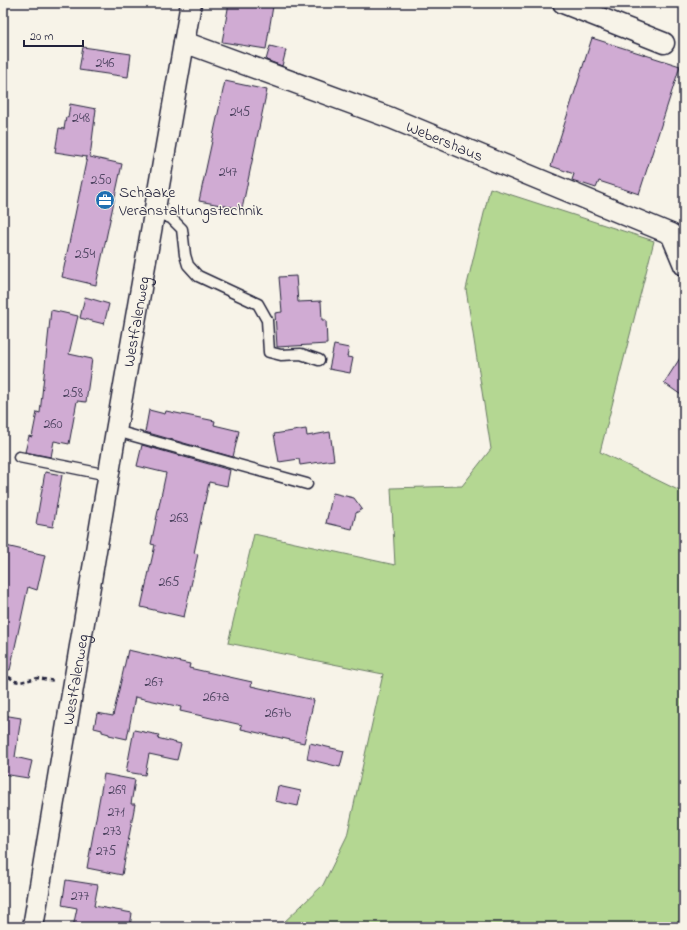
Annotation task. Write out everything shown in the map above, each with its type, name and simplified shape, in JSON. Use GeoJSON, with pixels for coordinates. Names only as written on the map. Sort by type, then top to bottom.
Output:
{"type":"FeatureCollection","features":[{"type":"Feature","properties":{"kind":"street","name":"Westfalenweg"},"geometry":{"type":"LineString","coordinates":[[33,927],[108,475],[191,3]]}},
{"type":"Feature","properties":{"kind":"street"},"geometry":{"type":"LineString","coordinates":[[563,3],[664,43]]}},
{"type":"Feature","properties":{"kind":"street","name":"Webershaus"},"geometry":{"type":"LineString","coordinates":[[184,42],[391,118],[671,234],[684,265]]}},
{"type":"Feature","properties":{"kind":"lane"},"geometry":{"type":"LineString","coordinates":[[154,212],[172,218],[182,229],[188,265],[198,276],[258,304],[267,320],[269,352],[281,355],[301,354],[319,360]]}},
{"type":"Feature","properties":{"kind":"lane"},"geometry":{"type":"LineString","coordinates":[[116,431],[307,484]]}},
{"type":"Feature","properties":{"kind":"lane"},"geometry":{"type":"LineString","coordinates":[[20,457],[108,475]]}},
{"type":"Feature","properties":{"kind":"path"},"geometry":{"type":"LineString","coordinates":[[3,673],[15,681],[20,682],[38,678],[73,683]]}},
{"type":"Feature","properties":{"kind":"green space"},"geometry":{"type":"Polygon","coordinates":[[[490,188],[654,241],[600,452],[684,493],[684,927],[280,927],[323,885],[347,836],[383,674],[228,643],[254,534],[395,565],[391,488],[462,486],[491,449],[466,289],[490,188]]]}},
{"type":"Feature","properties":{"kind":"building"},"geometry":{"type":"Polygon","coordinates":[[[229,3],[254,3],[273,6],[266,49],[222,42],[229,3]]]}},
{"type":"Feature","properties":{"kind":"building"},"geometry":{"type":"Polygon","coordinates":[[[592,38],[680,66],[639,194],[599,181],[596,188],[572,180],[574,174],[551,166],[592,38]]]}},
{"type":"Feature","properties":{"kind":"building"},"geometry":{"type":"Polygon","coordinates":[[[270,46],[286,50],[282,66],[266,60],[270,46]]]}},
{"type":"Feature","properties":{"kind":"building"},"geometry":{"type":"Polygon","coordinates":[[[83,47],[131,54],[128,77],[79,70],[83,47]]]}},
{"type":"Feature","properties":{"kind":"building"},"geometry":{"type":"Polygon","coordinates":[[[225,81],[267,90],[242,209],[199,201],[225,81]]]}},
{"type":"Feature","properties":{"kind":"building"},"geometry":{"type":"Polygon","coordinates":[[[70,104],[96,109],[90,157],[122,164],[96,285],[62,277],[87,157],[55,152],[59,128],[64,129],[66,117],[68,118],[70,104]]]}},
{"type":"Feature","properties":{"kind":"building"},"geometry":{"type":"Polygon","coordinates":[[[296,276],[298,302],[321,301],[322,320],[326,320],[327,344],[277,347],[275,313],[282,312],[279,277],[296,276]]]}},
{"type":"Feature","properties":{"kind":"building"},"geometry":{"type":"Polygon","coordinates":[[[85,297],[109,304],[104,324],[80,318],[85,297]]]}},
{"type":"Feature","properties":{"kind":"building"},"geometry":{"type":"Polygon","coordinates":[[[51,310],[78,316],[69,354],[92,359],[86,402],[77,401],[69,444],[54,441],[51,457],[25,452],[29,436],[32,437],[37,412],[40,413],[51,310]]]}},
{"type":"Feature","properties":{"kind":"building"},"geometry":{"type":"Polygon","coordinates":[[[334,345],[349,348],[347,357],[353,358],[350,373],[329,369],[334,345]]]}},
{"type":"Feature","properties":{"kind":"building"},"geometry":{"type":"Polygon","coordinates":[[[684,352],[684,397],[664,383],[684,352]]]}},
{"type":"Feature","properties":{"kind":"building"},"geometry":{"type":"Polygon","coordinates":[[[149,410],[165,414],[166,411],[215,421],[214,425],[239,431],[233,457],[145,432],[149,410]]]}},
{"type":"Feature","properties":{"kind":"building"},"geometry":{"type":"Polygon","coordinates":[[[306,429],[307,436],[330,432],[334,460],[300,465],[299,459],[279,462],[274,434],[306,429]]]}},
{"type":"Feature","properties":{"kind":"building"},"geometry":{"type":"Polygon","coordinates":[[[142,445],[230,470],[227,486],[209,482],[194,553],[198,554],[184,617],[141,607],[155,545],[151,544],[166,473],[137,466],[142,445]]]}},
{"type":"Feature","properties":{"kind":"building"},"geometry":{"type":"Polygon","coordinates":[[[45,472],[62,475],[53,527],[36,524],[45,472]]]}},
{"type":"Feature","properties":{"kind":"building"},"geometry":{"type":"Polygon","coordinates":[[[333,493],[354,498],[362,509],[356,513],[352,529],[326,523],[333,493]]]}},
{"type":"Feature","properties":{"kind":"building"},"geometry":{"type":"Polygon","coordinates":[[[6,546],[45,555],[37,590],[28,587],[10,670],[3,669],[3,560],[6,546]]]}},
{"type":"Feature","properties":{"kind":"building"},"geometry":{"type":"Polygon","coordinates":[[[128,650],[190,664],[189,668],[252,682],[251,686],[314,700],[304,743],[241,729],[242,725],[180,711],[181,707],[135,697],[127,739],[109,735],[102,732],[102,730],[94,728],[97,713],[113,716],[128,650]]]}},
{"type":"Feature","properties":{"kind":"building"},"geometry":{"type":"Polygon","coordinates":[[[3,715],[21,718],[15,757],[32,761],[28,778],[3,774],[3,715]]]}},
{"type":"Feature","properties":{"kind":"building"},"geometry":{"type":"Polygon","coordinates":[[[134,730],[159,735],[157,738],[181,744],[177,760],[149,754],[145,775],[126,772],[134,730]]]}},
{"type":"Feature","properties":{"kind":"building"},"geometry":{"type":"Polygon","coordinates":[[[310,743],[344,751],[340,767],[307,759],[310,743]]]}},
{"type":"Feature","properties":{"kind":"building"},"geometry":{"type":"Polygon","coordinates":[[[104,774],[135,780],[131,804],[135,804],[122,875],[87,868],[104,774]]]}},
{"type":"Feature","properties":{"kind":"building"},"geometry":{"type":"Polygon","coordinates":[[[278,786],[301,791],[298,806],[275,801],[278,786]]]}},
{"type":"Feature","properties":{"kind":"building"},"geometry":{"type":"Polygon","coordinates":[[[66,880],[98,885],[94,906],[132,913],[130,927],[73,927],[77,908],[62,905],[66,880]]]}},
{"type":"Feature","properties":{"kind":"place","name":"Schaake Veranstaltungstechnik"},"geometry":{"type":"Point","coordinates":[105,200]}}]}
